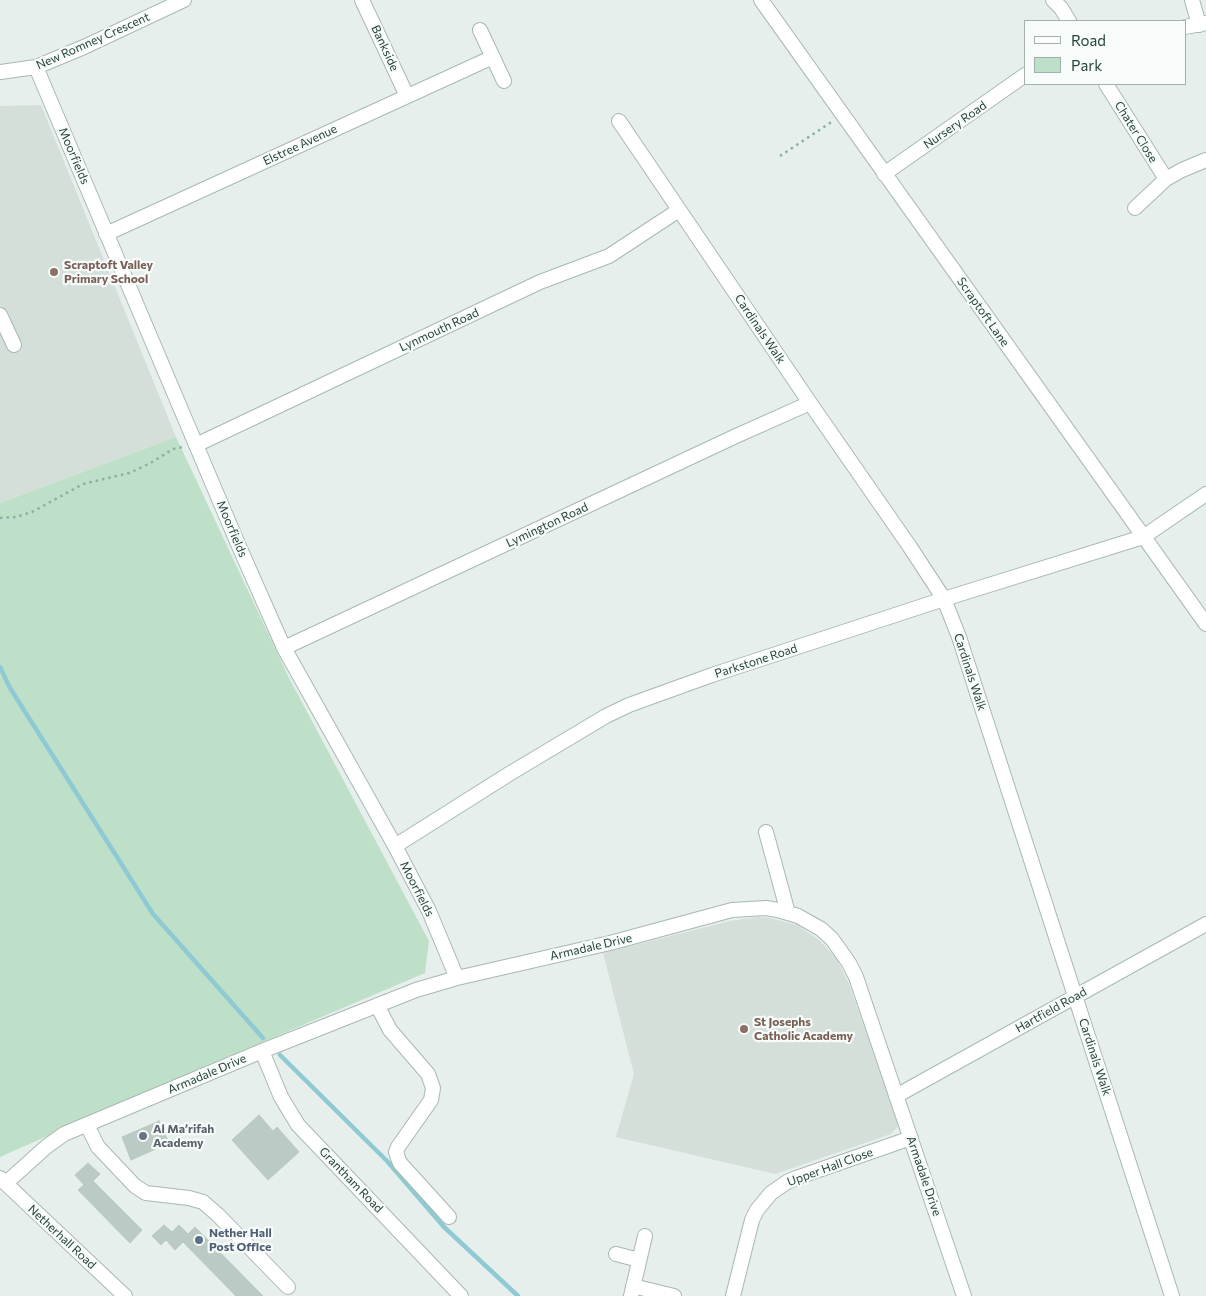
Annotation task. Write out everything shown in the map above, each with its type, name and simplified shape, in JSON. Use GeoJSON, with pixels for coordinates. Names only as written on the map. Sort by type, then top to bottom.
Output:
{"type":"FeatureCollection","features":[{"type":"Feature","properties":{"kind":"street","name":"Bankside"},"geometry":{"type":"LineString","coordinates":[[362,0],[407,96]]}},
{"type":"Feature","properties":{"kind":"street","name":"Scraptoft Lane"},"geometry":{"type":"LineString","coordinates":[[761,0],[1206,624]]}},
{"type":"Feature","properties":{"kind":"street"},"geometry":{"type":"LineString","coordinates":[[1053,0],[1069,20]]}},
{"type":"Feature","properties":{"kind":"street"},"geometry":{"type":"LineString","coordinates":[[1186,27],[1203,24],[1192,0]]}},
{"type":"Feature","properties":{"kind":"street","name":"New Romney Crescent"},"geometry":{"type":"LineString","coordinates":[[0,72],[36,67],[84,47],[176,2]]}},
{"type":"Feature","properties":{"kind":"street"},"geometry":{"type":"LineString","coordinates":[[480,30],[504,81]]}},
{"type":"Feature","properties":{"kind":"street","name":"Elstree Avenue"},"geometry":{"type":"LineString","coordinates":[[106,234],[493,57]]}},
{"type":"Feature","properties":{"kind":"street","name":"Moorfields"},"geometry":{"type":"LineString","coordinates":[[36,67],[284,648],[395,846],[429,911],[457,978]]}},
{"type":"Feature","properties":{"kind":"street","name":"Nursery Road"},"geometry":{"type":"LineString","coordinates":[[884,174],[1024,77]]}},
{"type":"Feature","properties":{"kind":"street","name":"Chater Close"},"geometry":{"type":"LineString","coordinates":[[1107,85],[1166,180]]}},
{"type":"Feature","properties":{"kind":"street","name":"Cardinals Walk"},"geometry":{"type":"LineString","coordinates":[[619,121],[944,599],[962,646],[1172,1296]]}},
{"type":"Feature","properties":{"kind":"street"},"geometry":{"type":"LineString","coordinates":[[1135,208],[1166,180],[1182,170],[1206,160]]}},
{"type":"Feature","properties":{"kind":"street","name":"Lynmouth Road"},"geometry":{"type":"LineString","coordinates":[[196,445],[540,282],[609,256],[679,210]]}},
{"type":"Feature","properties":{"kind":"street"},"geometry":{"type":"LineString","coordinates":[[0,315],[14,345]]}},
{"type":"Feature","properties":{"kind":"street","name":"Lymington Road"},"geometry":{"type":"LineString","coordinates":[[284,648],[810,403]]}},
{"type":"Feature","properties":{"kind":"street","name":"Parkstone Road"},"geometry":{"type":"LineString","coordinates":[[395,846],[509,774],[606,716],[629,705],[712,675],[944,599],[1143,537],[1206,494]]}},
{"type":"Feature","properties":{"kind":"street"},"geometry":{"type":"LineString","coordinates":[[766,832],[788,913]]}},
{"type":"Feature","properties":{"kind":"street","name":"Armadale Drive"},"geometry":{"type":"LineString","coordinates":[[3,1180],[64,1134],[376,1005],[457,978],[610,943],[732,910],[761,908],[788,913],[808,921],[820,929],[836,945],[856,976],[964,1296]]}},
{"type":"Feature","properties":{"kind":"street","name":"Hartfield Road"},"geometry":{"type":"LineString","coordinates":[[896,1096],[1206,924]]}},
{"type":"Feature","properties":{"kind":"street"},"geometry":{"type":"LineString","coordinates":[[376,1005],[390,1030],[428,1074],[433,1088],[431,1100],[398,1147],[396,1152],[398,1158],[400,1163],[449,1217]]}},
{"type":"Feature","properties":{"kind":"street","name":"Grantham Road"},"geometry":{"type":"LineString","coordinates":[[262,1051],[281,1097],[298,1125],[461,1296]]}},
{"type":"Feature","properties":{"kind":"street"},"geometry":{"type":"LineString","coordinates":[[87,1124],[98,1147],[135,1186],[146,1192],[203,1202],[288,1287]]}},
{"type":"Feature","properties":{"kind":"street","name":"Upper Hall Close"},"geometry":{"type":"LineString","coordinates":[[732,1296],[752,1220],[760,1205],[770,1193],[786,1182],[796,1178],[911,1138]]}},
{"type":"Feature","properties":{"kind":"street","name":"Netherhall Road"},"geometry":{"type":"LineString","coordinates":[[3,1180],[124,1296]]}},
{"type":"Feature","properties":{"kind":"street"},"geometry":{"type":"LineString","coordinates":[[645,1236],[632,1291],[674,1296]]}},
{"type":"Feature","properties":{"kind":"street"},"geometry":{"type":"LineString","coordinates":[[616,1254],[639,1260]]}},
{"type":"Feature","properties":{"kind":"path"},"geometry":{"type":"LineString","coordinates":[[780,156],[842,115]]}},
{"type":"Feature","properties":{"kind":"path"},"geometry":{"type":"LineString","coordinates":[[0,518],[16,517],[32,512],[83,484],[129,473],[149,464],[173,449],[196,445]]}},
{"type":"Feature","properties":{"kind":"shaded area","name":"Scraptoft Valley Primary School"},"geometry":{"type":"Polygon","coordinates":[[[41,105],[176,437],[0,503],[0,106],[41,105]]]}},
{"type":"Feature","properties":{"kind":"shaded area","name":"St Josephs Catholic Academy"},"geometry":{"type":"Polygon","coordinates":[[[757,917],[770,918],[797,925],[819,940],[837,959],[849,984],[899,1125],[891,1134],[775,1174],[616,1137],[634,1074],[603,953],[730,921],[757,917]]]}},
{"type":"Feature","properties":{"kind":"green space"},"geometry":{"type":"Polygon","coordinates":[[[176,437],[289,678],[429,941],[425,973],[204,1067],[0,1157],[0,503],[176,437]]]}},
{"type":"Feature","properties":{"kind":"building"},"geometry":{"type":"Polygon","coordinates":[[[259,1115],[273,1131],[277,1127],[299,1152],[268,1180],[232,1140],[259,1115]]]}},
{"type":"Feature","properties":{"kind":"building"},"geometry":{"type":"Polygon","coordinates":[[[159,1121],[169,1143],[131,1160],[122,1137],[159,1121]]]}},
{"type":"Feature","properties":{"kind":"building"},"geometry":{"type":"Polygon","coordinates":[[[88,1163],[100,1174],[93,1181],[142,1230],[130,1243],[78,1190],[84,1185],[75,1175],[88,1163]]]}},
{"type":"Feature","properties":{"kind":"building"},"geometry":{"type":"Polygon","coordinates":[[[164,1225],[172,1232],[179,1225],[188,1234],[195,1227],[263,1296],[236,1296],[183,1242],[175,1250],[166,1240],[161,1245],[152,1236],[164,1225]]]}},
{"type":"Feature","properties":{"kind":"waterway"},"geometry":{"type":"LineString","coordinates":[[0,667],[10,688],[153,914],[263,1038]]}},
{"type":"Feature","properties":{"kind":"waterway"},"geometry":{"type":"LineString","coordinates":[[280,1055],[387,1161],[444,1227],[518,1296]]}},
{"type":"Feature","properties":{"kind":"place","name":"Scraptoft Valley Primary School"},"geometry":{"type":"Point","coordinates":[54,272]}},
{"type":"Feature","properties":{"kind":"place","name":"St Josephs Catholic Academy"},"geometry":{"type":"Point","coordinates":[744,1029]}},
{"type":"Feature","properties":{"kind":"place","name":"Al Ma’rifah Academy"},"geometry":{"type":"Point","coordinates":[143,1136]}},
{"type":"Feature","properties":{"kind":"place","name":"Nether Hall Post Office"},"geometry":{"type":"Point","coordinates":[199,1240]}}]}
